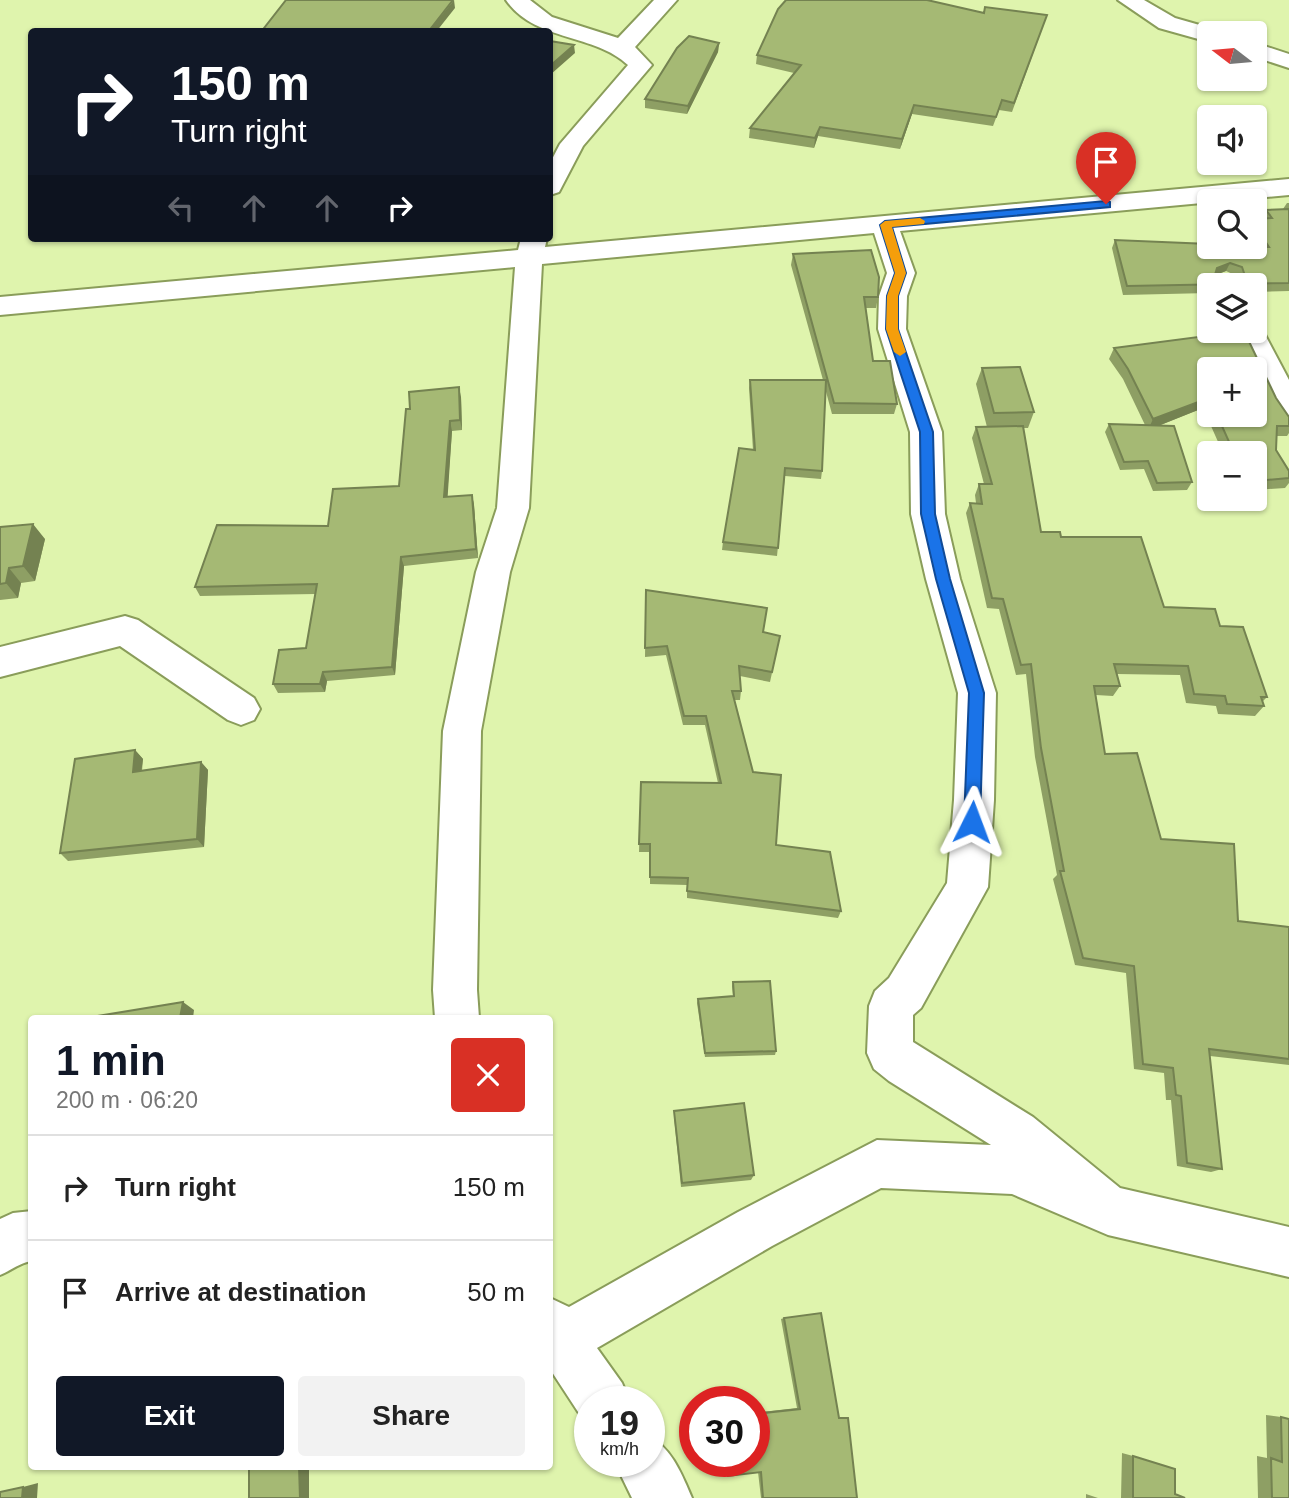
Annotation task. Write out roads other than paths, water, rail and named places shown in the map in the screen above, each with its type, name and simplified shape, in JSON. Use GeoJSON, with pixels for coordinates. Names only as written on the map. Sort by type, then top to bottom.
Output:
{"type":"FeatureCollection","features":[{"type":"Feature","properties":{"kind":"street"},"geometry":{"type":"LineString","coordinates":[[517,0],[544,22],[622,47],[641,65],[572,144],[553,181]]}},
{"type":"Feature","properties":{"kind":"street"},"geometry":{"type":"LineString","coordinates":[[622,47],[666,0]]}},
{"type":"Feature","properties":{"kind":"street"},"geometry":{"type":"LineString","coordinates":[[1129,0],[1167,23],[1197,32]]}},
{"type":"Feature","properties":{"kind":"street"},"geometry":{"type":"LineString","coordinates":[[1267,54],[1289,61]]}},
{"type":"Feature","properties":{"kind":"street"},"geometry":{"type":"LineString","coordinates":[[0,306],[532,248],[885,225],[1289,187]]}},
{"type":"Feature","properties":{"kind":"street"},"geometry":{"type":"LineString","coordinates":[[885,225],[901,273],[892,296],[892,329],[926,432],[928,514],[943,579],[976,693],[974,800],[967,887],[905,993],[891,1006],[890,1054],[915,1074],[1016,1134],[1060,1167],[1108,1210]]}},
{"type":"Feature","properties":{"kind":"street"},"geometry":{"type":"LineString","coordinates":[[457,1015],[455,950],[462,731],[492,572],[513,508],[532,248]]}},
{"type":"Feature","properties":{"kind":"street"},"geometry":{"type":"LineString","coordinates":[[1255,343],[1289,410]]}},
{"type":"Feature","properties":{"kind":"street"},"geometry":{"type":"LineString","coordinates":[[0,662],[125,630],[241,709]]}},
{"type":"Feature","properties":{"kind":"street"},"geometry":{"type":"LineString","coordinates":[[592,1386],[555,1332],[877,1164],[1012,1170],[1108,1210],[1289,1252]]}},
{"type":"Feature","properties":{"kind":"street"},"geometry":{"type":"LineString","coordinates":[[0,1250],[13,1238],[28,1236]]}},
{"type":"Feature","properties":{"kind":"street"},"geometry":{"type":"LineString","coordinates":[[651,1477],[664,1498]]}}]}
